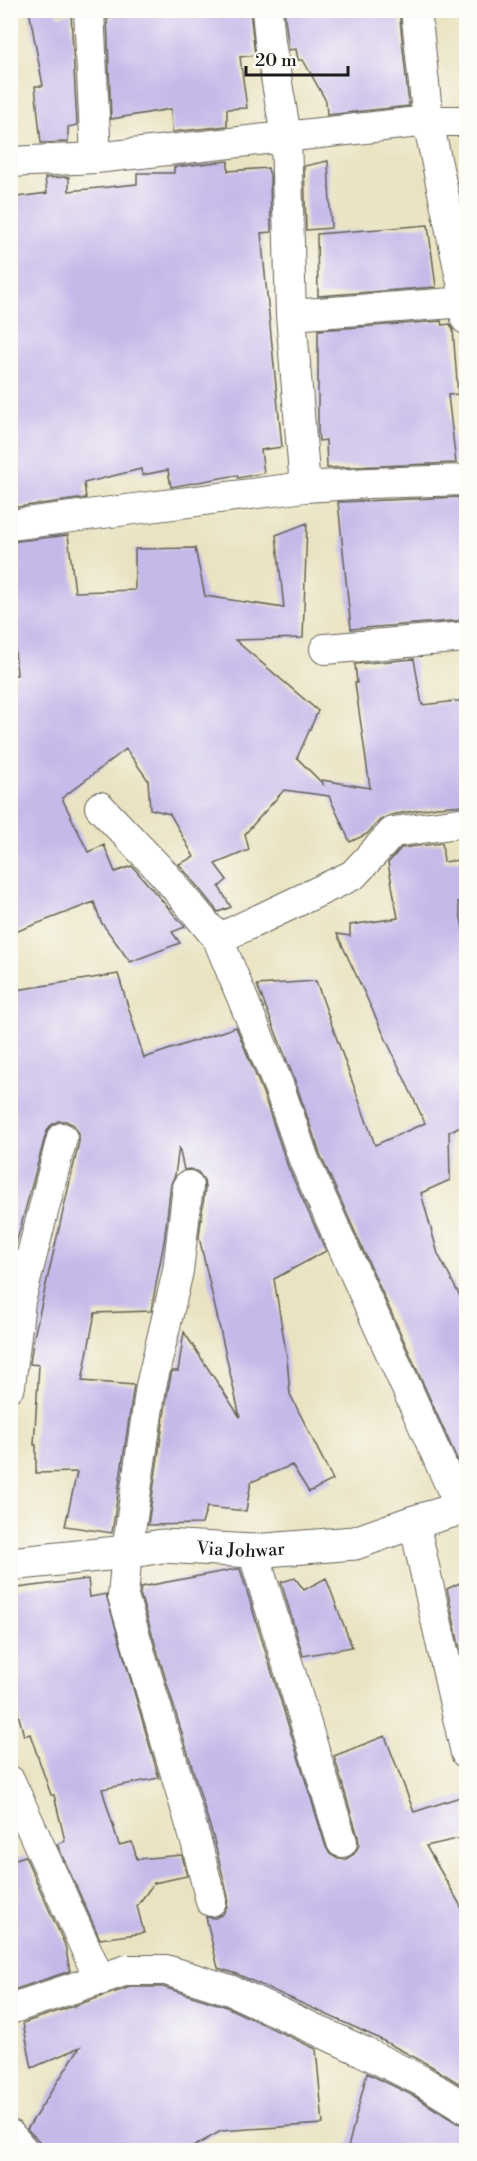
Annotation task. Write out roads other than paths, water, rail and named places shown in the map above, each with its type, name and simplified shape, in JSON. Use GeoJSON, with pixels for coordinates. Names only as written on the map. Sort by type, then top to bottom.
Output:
{"type":"FeatureCollection","features":[{"type":"Feature","properties":{"kind":"street"},"geometry":{"type":"LineString","coordinates":[[89,10],[96,158]]}},
{"type":"Feature","properties":{"kind":"street"},"geometry":{"type":"LineString","coordinates":[[267,10],[270,42],[286,136],[291,315],[305,487]]}},
{"type":"Feature","properties":{"kind":"street"},"geometry":{"type":"LineString","coordinates":[[291,315],[466,307],[428,121],[416,10]]}},
{"type":"Feature","properties":{"kind":"street"},"geometry":{"type":"LineString","coordinates":[[10,162],[96,158],[428,121],[466,121]]}},
{"type":"Feature","properties":{"kind":"street"},"geometry":{"type":"LineString","coordinates":[[10,525],[305,487],[466,480]]}},
{"type":"Feature","properties":{"kind":"street"},"geometry":{"type":"LineString","coordinates":[[326,649],[466,637]]}},
{"type":"Feature","properties":{"kind":"street"},"geometry":{"type":"LineString","coordinates":[[100,807],[165,875],[218,939],[279,1087],[304,1160],[464,1508]]}},
{"type":"Feature","properties":{"kind":"street"},"geometry":{"type":"LineString","coordinates":[[218,939],[353,875],[393,832],[466,822]]}},
{"type":"Feature","properties":{"kind":"street"},"geometry":{"type":"LineString","coordinates":[[10,1386],[20,1301],[62,1138]]}},
{"type":"Feature","properties":{"kind":"street"},"geometry":{"type":"LineString","coordinates":[[188,1186],[178,1271],[151,1386],[127,1552],[123,1596],[197,1845],[211,1901]]}},
{"type":"Feature","properties":{"kind":"street","name":"Via Johwar"},"geometry":{"type":"LineString","coordinates":[[10,1564],[127,1552],[162,1546],[253,1551],[355,1543],[414,1522],[464,1508]]}},
{"type":"Feature","properties":{"kind":"street"},"geometry":{"type":"LineString","coordinates":[[414,1522],[466,1753]]}},
{"type":"Feature","properties":{"kind":"street"},"geometry":{"type":"LineString","coordinates":[[253,1551],[342,1842]]}},
{"type":"Feature","properties":{"kind":"street"},"geometry":{"type":"LineString","coordinates":[[10,1781],[21,1830],[100,1980]]}},
{"type":"Feature","properties":{"kind":"street"},"geometry":{"type":"LineString","coordinates":[[10,2009],[127,1970],[166,1970],[230,1990],[423,2081],[466,2108]]}},
{"type":"Feature","properties":{"kind":"street"},"geometry":{"type":"LineString","coordinates":[[10,2135],[23,2151]]}}]}
